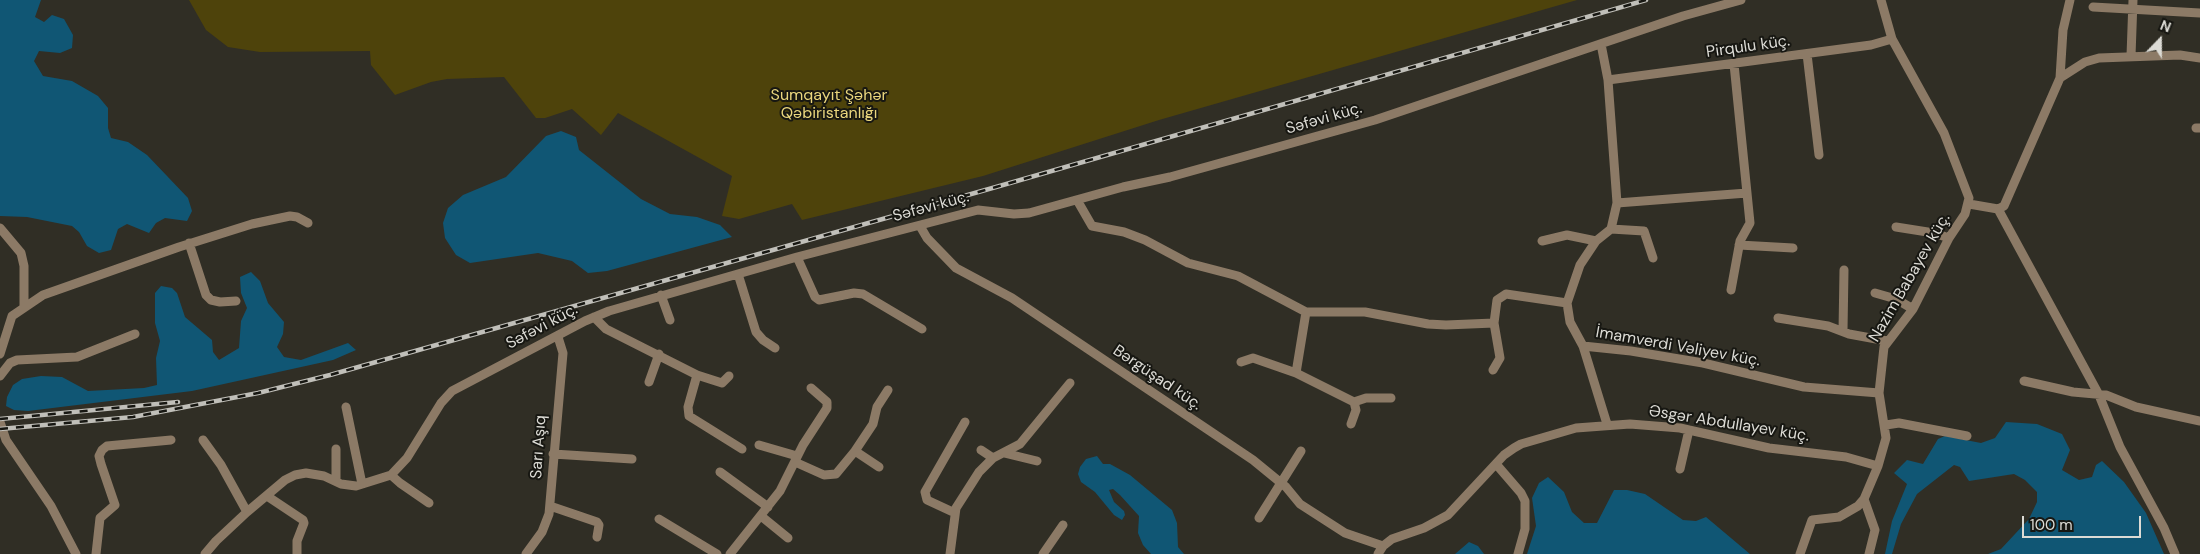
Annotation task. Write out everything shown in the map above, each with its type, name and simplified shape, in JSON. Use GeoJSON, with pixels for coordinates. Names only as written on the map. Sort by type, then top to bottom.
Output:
{"type":"FeatureCollection","features":[{"type":"Feature","properties":{"kind":"street","name":"Səfəvi küç."},"geometry":{"type":"LineString","coordinates":[[391,475],[407,458],[441,403],[452,391],[594,317],[660,295],[978,210],[1020,214],[1123,187],[1170,177],[1375,120],[1601,44],[1741,0]]}},
{"type":"Feature","properties":{"kind":"street","name":"Nazim Babayev küç."},"geometry":{"type":"LineString","coordinates":[[1864,499],[1878,466],[1886,438],[1886,425],[1879,392],[1883,352],[1887,341],[1913,309],[1949,238],[1969,204],[1966,188],[1944,133],[1892,39],[1881,0]]}},
{"type":"Feature","properties":{"kind":"street"},"geometry":{"type":"LineString","coordinates":[[1969,204],[1998,209],[2004,206],[2060,78],[2063,30],[2070,0]]}},
{"type":"Feature","properties":{"kind":"street"},"geometry":{"type":"LineString","coordinates":[[2131,56],[2133,5]]}},
{"type":"Feature","properties":{"kind":"street"},"geometry":{"type":"LineString","coordinates":[[2093,7],[2133,5],[2200,13]]}},
{"type":"Feature","properties":{"kind":"street","name":"Pirqulu küç."},"geometry":{"type":"LineString","coordinates":[[1608,80],[1871,45],[1892,39]]}},
{"type":"Feature","properties":{"kind":"street"},"geometry":{"type":"LineString","coordinates":[[1601,44],[1608,80],[1617,203],[1611,229]]}},
{"type":"Feature","properties":{"kind":"street"},"geometry":{"type":"LineString","coordinates":[[1808,54],[1819,156]]}},
{"type":"Feature","properties":{"kind":"street"},"geometry":{"type":"LineString","coordinates":[[2060,78],[2085,62],[2131,56],[2180,55],[2200,58]]}},
{"type":"Feature","properties":{"kind":"street"},"geometry":{"type":"LineString","coordinates":[[1732,290],[1740,245],[1750,223],[1734,64]]}},
{"type":"Feature","properties":{"kind":"street"},"geometry":{"type":"LineString","coordinates":[[1617,203],[1747,193]]}},
{"type":"Feature","properties":{"kind":"street"},"geometry":{"type":"LineString","coordinates":[[1077,200],[1092,226],[1124,232],[1145,240],[1188,263],[1238,276],[1306,312],[1366,312],[1437,325],[1494,323]]}},
{"type":"Feature","properties":{"kind":"street"},"geometry":{"type":"LineString","coordinates":[[1998,209],[2099,395],[2120,447],[2164,528],[2175,554]]}},
{"type":"Feature","properties":{"kind":"street"},"geometry":{"type":"LineString","coordinates":[[0,354],[12,316],[24,306],[42,296],[189,243],[252,224],[290,216],[297,217],[308,223]]}},
{"type":"Feature","properties":{"kind":"street","name":"Bərgüşad küç."},"geometry":{"type":"LineString","coordinates":[[920,226],[926,238],[956,268],[1012,298],[1252,460],[1281,482],[1300,504],[1345,533],[1372,540],[1380,550]]}},
{"type":"Feature","properties":{"kind":"street"},"geometry":{"type":"LineString","coordinates":[[0,228],[21,253],[24,266],[24,306]]}},
{"type":"Feature","properties":{"kind":"street"},"geometry":{"type":"LineString","coordinates":[[1896,228],[1934,233],[1949,238]]}},
{"type":"Feature","properties":{"kind":"street"},"geometry":{"type":"LineString","coordinates":[[1493,370],[1500,358],[1494,323],[1497,300],[1506,294],[1567,304],[1580,265],[1596,240],[1611,229],[1644,231],[1653,258]]}},
{"type":"Feature","properties":{"kind":"street"},"geometry":{"type":"LineString","coordinates":[[1542,241],[1567,235],[1596,240]]}},
{"type":"Feature","properties":{"kind":"street"},"geometry":{"type":"LineString","coordinates":[[189,243],[206,295],[211,300],[220,302],[236,301]]}},
{"type":"Feature","properties":{"kind":"street"},"geometry":{"type":"LineString","coordinates":[[1740,245],[1793,248]]}},
{"type":"Feature","properties":{"kind":"street"},"geometry":{"type":"LineString","coordinates":[[797,257],[815,297],[819,300],[854,293],[863,294],[922,329]]}},
{"type":"Feature","properties":{"kind":"street"},"geometry":{"type":"LineString","coordinates":[[1842,331],[1844,270]]}},
{"type":"Feature","properties":{"kind":"street"},"geometry":{"type":"LineString","coordinates":[[738,274],[756,332],[774,348]]}},
{"type":"Feature","properties":{"kind":"street"},"geometry":{"type":"LineString","coordinates":[[1875,293],[1896,299],[1913,309]]}},
{"type":"Feature","properties":{"kind":"street"},"geometry":{"type":"LineString","coordinates":[[660,295],[670,320]]}},
{"type":"Feature","properties":{"kind":"street","name":"İmamverdi Vəliyev küç."},"geometry":{"type":"LineString","coordinates":[[1567,304],[1570,322],[1583,346],[1622,350],[1703,363],[1754,373],[1786,384],[1827,390],[1879,392]]}},
{"type":"Feature","properties":{"kind":"street"},"geometry":{"type":"LineString","coordinates":[[1296,373],[1306,312]]}},
{"type":"Feature","properties":{"kind":"street"},"geometry":{"type":"LineString","coordinates":[[594,317],[606,329],[660,354],[697,375],[722,383],[729,376]]}},
{"type":"Feature","properties":{"kind":"street"},"geometry":{"type":"LineString","coordinates":[[1778,318],[1828,326],[1887,341]]}},
{"type":"Feature","properties":{"kind":"street"},"geometry":{"type":"LineString","coordinates":[[0,376],[10,363],[17,360],[77,358],[135,334]]}},
{"type":"Feature","properties":{"kind":"street","name":"Sarı Aşıq"},"geometry":{"type":"LineString","coordinates":[[526,554],[546,525],[550,506],[563,353],[558,337]]}},
{"type":"Feature","properties":{"kind":"street"},"geometry":{"type":"LineString","coordinates":[[1583,346],[1608,424]]}},
{"type":"Feature","properties":{"kind":"street"},"geometry":{"type":"LineString","coordinates":[[649,382],[660,354]]}},
{"type":"Feature","properties":{"kind":"street"},"geometry":{"type":"LineString","coordinates":[[1241,362],[1253,358],[1296,373],[1354,402],[1366,398],[1390,398]]}},
{"type":"Feature","properties":{"kind":"street"},"geometry":{"type":"LineString","coordinates":[[697,375],[688,406],[689,416],[742,449]]}},
{"type":"Feature","properties":{"kind":"street"},"geometry":{"type":"LineString","coordinates":[[2024,381],[2060,390],[2116,398],[2144,409],[2200,421]]}},
{"type":"Feature","properties":{"kind":"street"},"geometry":{"type":"LineString","coordinates":[[950,554],[955,514],[960,501],[979,472],[993,458],[1004,454],[1020,444],[1070,383]]}},
{"type":"Feature","properties":{"kind":"street"},"geometry":{"type":"LineString","coordinates":[[730,554],[780,491],[796,459],[827,408],[827,402],[811,388]]}},
{"type":"Feature","properties":{"kind":"street"},"geometry":{"type":"LineString","coordinates":[[759,445],[796,459],[830,476],[836,474],[855,451],[873,424],[877,407],[888,390]]}},
{"type":"Feature","properties":{"kind":"street"},"geometry":{"type":"LineString","coordinates":[[1351,424],[1356,410],[1354,402]]}},
{"type":"Feature","properties":{"kind":"street"},"geometry":{"type":"LineString","coordinates":[[346,408],[362,484]]}},
{"type":"Feature","properties":{"kind":"street"},"geometry":{"type":"LineString","coordinates":[[0,422],[6,440],[40,489],[76,554]]}},
{"type":"Feature","properties":{"kind":"street"},"geometry":{"type":"LineString","coordinates":[[955,514],[927,500],[924,492],[965,422]]}},
{"type":"Feature","properties":{"kind":"street"},"geometry":{"type":"LineString","coordinates":[[1886,425],[1899,423],[1967,436]]}},
{"type":"Feature","properties":{"kind":"street","name":"Əsgər Abdullayev küç."},"geometry":{"type":"LineString","coordinates":[[1380,550],[1392,539],[1424,528],[1448,515],[1496,464],[1521,444],[1576,428],[1608,424],[1651,425],[1689,430],[1769,448],[1839,456],[1878,466]]}},
{"type":"Feature","properties":{"kind":"street"},"geometry":{"type":"LineString","coordinates":[[1680,469],[1689,430]]}},
{"type":"Feature","properties":{"kind":"street"},"geometry":{"type":"LineString","coordinates":[[96,554],[100,518],[115,505],[99,456],[102,450],[107,446],[171,440]]}},
{"type":"Feature","properties":{"kind":"street"},"geometry":{"type":"LineString","coordinates":[[203,440],[221,465],[247,512]]}},
{"type":"Feature","properties":{"kind":"street"},"geometry":{"type":"LineString","coordinates":[[336,448],[336,481]]}},
{"type":"Feature","properties":{"kind":"street"},"geometry":{"type":"LineString","coordinates":[[981,450],[993,458]]}},
{"type":"Feature","properties":{"kind":"street"},"geometry":{"type":"LineString","coordinates":[[855,451],[879,467]]}},
{"type":"Feature","properties":{"kind":"street"},"geometry":{"type":"LineString","coordinates":[[1259,518],[1301,451]]}},
{"type":"Feature","properties":{"kind":"street"},"geometry":{"type":"LineString","coordinates":[[553,454],[632,459]]}},
{"type":"Feature","properties":{"kind":"street"},"geometry":{"type":"LineString","coordinates":[[1004,454],[1037,461]]}},
{"type":"Feature","properties":{"kind":"street"},"geometry":{"type":"LineString","coordinates":[[1496,464],[1521,493],[1525,501],[1525,529],[1518,554]]}},
{"type":"Feature","properties":{"kind":"street"},"geometry":{"type":"LineString","coordinates":[[720,472],[768,507]]}},
{"type":"Feature","properties":{"kind":"street"},"geometry":{"type":"LineString","coordinates":[[206,554],[216,541],[247,512],[285,480],[295,475],[306,473],[324,476],[348,486],[362,484],[391,475],[400,484],[429,503]]}},
{"type":"Feature","properties":{"kind":"street"},"geometry":{"type":"LineString","coordinates":[[267,496],[303,520],[304,524],[297,541],[297,554]]}},
{"type":"Feature","properties":{"kind":"street"},"geometry":{"type":"LineString","coordinates":[[1800,554],[1812,520],[1839,517],[1858,506],[1864,499],[1876,530],[1869,554]]}},
{"type":"Feature","properties":{"kind":"street"},"geometry":{"type":"LineString","coordinates":[[550,506],[597,522],[599,525],[597,537]]}},
{"type":"Feature","properties":{"kind":"street"},"geometry":{"type":"LineString","coordinates":[[760,516],[788,538]]}},
{"type":"Feature","properties":{"kind":"street"},"geometry":{"type":"LineString","coordinates":[[660,519],[717,554]]}},
{"type":"Feature","properties":{"kind":"street"},"geometry":{"type":"LineString","coordinates":[[1043,554],[1063,524]]}},
{"type":"Feature","properties":{"kind":"green space","name":"Sumqayıt Şəhər Qəbiristanlığı"},"geometry":{"type":"Polygon","coordinates":[[[189,0],[1577,0],[1159,120],[983,176],[802,220],[792,204],[739,219],[722,216],[732,176],[618,113],[601,135],[572,109],[545,118],[536,118],[504,77],[447,79],[431,82],[395,95],[371,65],[370,51],[260,52],[228,47],[206,30],[189,0]]]}},
{"type":"Feature","properties":{"kind":"water"},"geometry":{"type":"Polygon","coordinates":[[[0,0],[41,0],[35,17],[44,22],[52,15],[64,19],[73,35],[72,48],[60,53],[39,51],[34,61],[43,76],[72,81],[98,96],[108,108],[108,128],[111,138],[128,142],[147,155],[188,198],[192,211],[187,221],[165,218],[156,223],[149,233],[127,224],[118,229],[111,250],[99,253],[87,246],[79,232],[72,226],[27,217],[0,216],[0,0]]]}},
{"type":"Feature","properties":{"kind":"water"},"geometry":{"type":"Polygon","coordinates":[[[561,131],[576,137],[579,150],[641,199],[670,214],[697,217],[720,225],[732,237],[607,271],[588,273],[572,261],[538,253],[470,263],[456,255],[445,238],[443,223],[448,208],[463,195],[506,177],[546,136],[561,131]]]}},
{"type":"Feature","properties":{"kind":"water"},"geometry":{"type":"Polygon","coordinates":[[[251,272],[260,281],[268,303],[284,322],[283,334],[277,347],[284,357],[301,360],[348,343],[356,350],[333,360],[192,391],[28,411],[14,410],[6,406],[7,397],[13,385],[22,379],[41,376],[62,377],[88,391],[144,388],[157,385],[156,358],[160,341],[155,323],[155,293],[161,286],[172,288],[177,293],[185,317],[212,340],[213,352],[219,360],[239,348],[241,321],[247,308],[241,293],[240,277],[251,272]]]}},
{"type":"Feature","properties":{"kind":"water"},"geometry":{"type":"Polygon","coordinates":[[[2006,422],[2037,424],[2062,434],[2070,450],[2062,470],[2079,480],[2092,477],[2096,465],[2102,461],[2124,482],[2146,513],[2164,554],[1988,554],[2001,549],[2029,519],[2037,502],[2037,492],[2025,480],[2014,474],[1969,481],[1960,467],[1954,465],[1917,494],[1901,524],[1892,554],[1885,554],[1892,521],[1907,484],[1894,473],[1907,460],[1923,464],[1938,439],[1945,436],[1981,443],[1995,438],[2006,422]]]}},
{"type":"Feature","properties":{"kind":"water"},"geometry":{"type":"Polygon","coordinates":[[[1097,456],[1103,464],[1110,464],[1130,475],[1172,510],[1177,523],[1178,547],[1184,554],[1151,554],[1143,545],[1138,533],[1139,516],[1120,495],[1113,489],[1109,490],[1114,502],[1124,511],[1125,515],[1122,520],[1114,515],[1095,492],[1081,482],[1078,474],[1080,467],[1086,459],[1097,456]]]}},
{"type":"Feature","properties":{"kind":"water"},"geometry":{"type":"Polygon","coordinates":[[[1548,477],[1564,492],[1572,512],[1584,523],[1597,523],[1614,490],[1627,490],[1645,494],[1683,520],[1696,521],[1706,517],[1750,554],[1527,554],[1536,526],[1532,498],[1539,483],[1548,477]]]}},
{"type":"Feature","properties":{"kind":"water"},"geometry":{"type":"Polygon","coordinates":[[[1469,542],[1478,546],[1484,554],[1455,554],[1469,542]]]}},
{"type":"Feature","properties":{"kind":"railway"},"geometry":{"type":"LineString","coordinates":[[0,429],[133,417],[258,393],[330,375],[996,187],[1646,0]]}},
{"type":"Feature","properties":{"kind":"railway"},"geometry":{"type":"LineString","coordinates":[[0,419],[178,402]]}}]}
